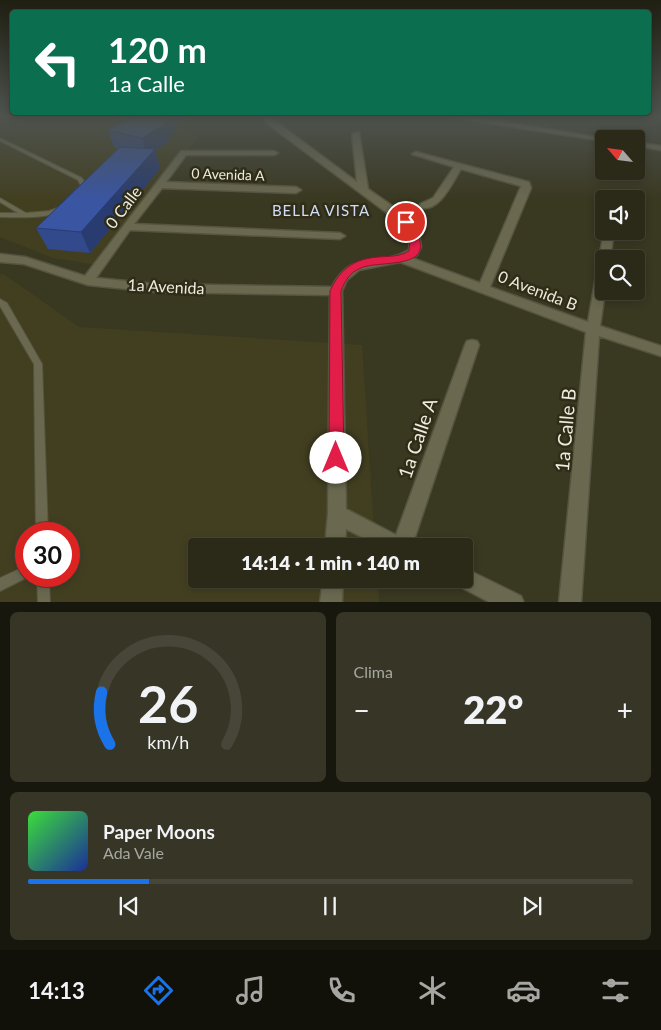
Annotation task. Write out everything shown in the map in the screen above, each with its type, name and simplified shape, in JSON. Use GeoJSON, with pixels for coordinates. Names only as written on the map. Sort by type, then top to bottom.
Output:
{"type":"FeatureCollection","features":[{"type":"Feature","properties":{"kind":"street"},"geometry":{"type":"LineString","coordinates":[[301,144],[406,222],[415,240],[416,247],[413,253],[403,259],[375,261],[356,266],[341,278],[336,291],[336,538]]}},
{"type":"Feature","properties":{"kind":"street"},"geometry":{"type":"LineString","coordinates":[[357,144],[364,190]]}},
{"type":"Feature","properties":{"kind":"street"},"geometry":{"type":"LineString","coordinates":[[645,145],[659,147]]}},
{"type":"Feature","properties":{"kind":"street","name":"0 Calle"},"geometry":{"type":"LineString","coordinates":[[88,281],[184,153],[274,153]]}},
{"type":"Feature","properties":{"kind":"street"},"geometry":{"type":"LineString","coordinates":[[416,154],[526,184],[526,188],[484,287]]}},
{"type":"Feature","properties":{"kind":"street"},"geometry":{"type":"LineString","coordinates":[[423,206],[436,200],[459,166]]}},
{"type":"Feature","properties":{"kind":"street","name":"0 Avenida A"},"geometry":{"type":"LineString","coordinates":[[159,185],[296,190]]}},
{"type":"Feature","properties":{"kind":"street"},"geometry":{"type":"LineString","coordinates":[[127,227],[340,236]]}},
{"type":"Feature","properties":{"kind":"street","name":"1a Avenida"},"geometry":{"type":"LineString","coordinates":[[0,258],[25,262],[88,281],[156,288],[336,291]]}},
{"type":"Feature","properties":{"kind":"street","name":"0 Avenida B"},"geometry":{"type":"LineString","coordinates":[[403,259],[484,287],[594,329],[661,351]]}},
{"type":"Feature","properties":{"kind":"street","name":"1a Calle B"},"geometry":{"type":"LineString","coordinates":[[570,602],[594,329],[598,300]]}},
{"type":"Feature","properties":{"kind":"street","name":"1a Calle A"},"geometry":{"type":"LineString","coordinates":[[403,538],[472,345]]}},
{"type":"Feature","properties":{"kind":"street"},"geometry":{"type":"LineString","coordinates":[[337,514],[384,538]]}},
{"type":"Feature","properties":{"kind":"street"},"geometry":{"type":"LineString","coordinates":[[473,582],[514,602]]}},
{"type":"Feature","properties":{"kind":"street"},"geometry":{"type":"LineString","coordinates":[[331,602],[332,588]]}},
{"type":"Feature","properties":{"kind":"lane"},"geometry":{"type":"LineString","coordinates":[[10,144],[80,179],[85,188],[79,197]]}},
{"type":"Feature","properties":{"kind":"lane"},"geometry":{"type":"LineString","coordinates":[[0,200],[25,215]]}},
{"type":"Feature","properties":{"kind":"lane"},"geometry":{"type":"LineString","coordinates":[[0,215],[50,213],[71,206]]}},
{"type":"Feature","properties":{"kind":"lane"},"geometry":{"type":"LineString","coordinates":[[0,302],[38,364],[42,522]]}},
{"type":"Feature","properties":{"kind":"lane"},"geometry":{"type":"LineString","coordinates":[[0,585],[15,578]]}},
{"type":"Feature","properties":{"kind":"lane"},"geometry":{"type":"LineString","coordinates":[[43,587],[44,602]]}},
{"type":"Feature","properties":{"kind":"shaded area"},"geometry":{"type":"Polygon","coordinates":[[[0,144],[193,144],[97,265],[53,258],[0,237],[0,144]]]}},
{"type":"Feature","properties":{"kind":"shaded area"},"geometry":{"type":"Polygon","coordinates":[[[0,274],[5,275],[79,327],[362,345],[374,538],[188,538],[188,588],[378,588],[379,602],[0,602],[0,274]]]}},
{"type":"Feature","properties":{"kind":"building"},"geometry":{"type":"Polygon","coordinates":[[[120,147],[155,149],[81,232],[36,228],[120,147]]]}},
{"type":"Feature","properties":{"kind":"district","name":"BELLA VISTA"},"geometry":{"type":"Point","coordinates":[321,210]}},
{"type":"Feature","properties":{"kind":"route"},"geometry":{"type":"LineString","coordinates":[[336,458],[336,291],[341,278],[356,266],[375,261],[403,259],[413,253],[416,247],[415,240],[406,222]]}}]}
